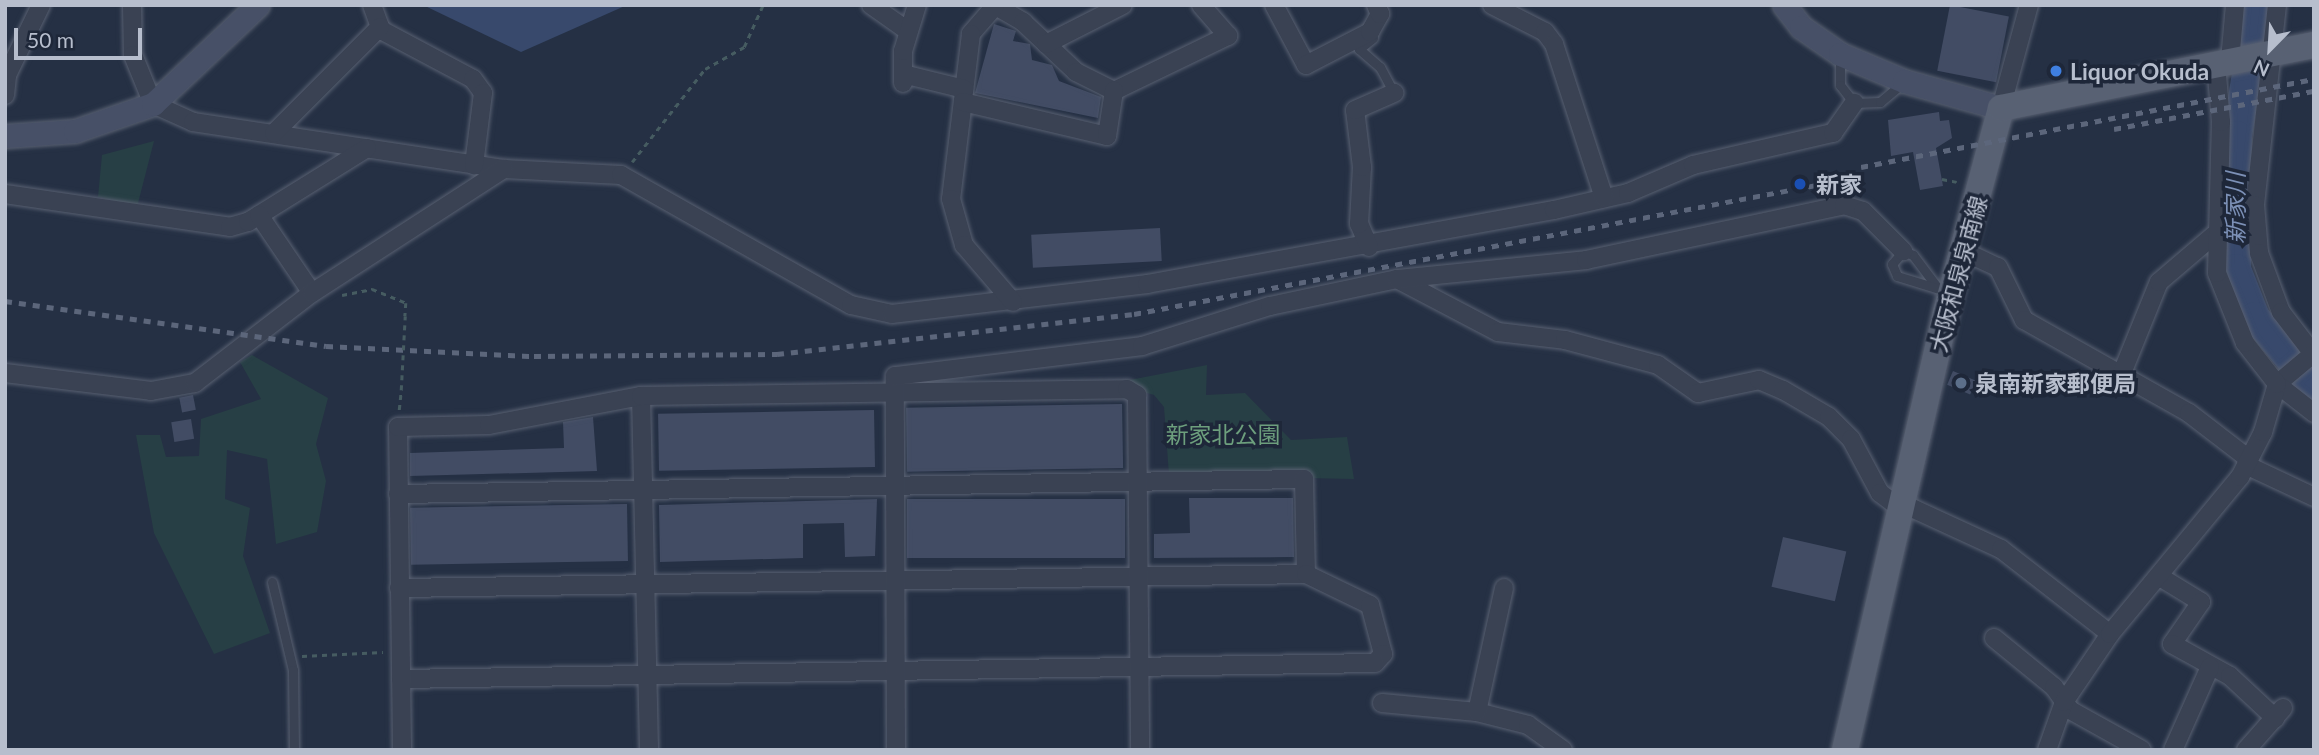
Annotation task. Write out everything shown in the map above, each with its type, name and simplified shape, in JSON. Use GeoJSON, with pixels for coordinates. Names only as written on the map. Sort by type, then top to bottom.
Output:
{"type":"FeatureCollection","features":[{"type":"Feature","properties":{"kind":"main road"},"geometry":{"type":"LineString","coordinates":[[2001,108],[2314,45]]}},
{"type":"Feature","properties":{"kind":"main road","name":"大阪和泉泉南線"},"geometry":{"type":"LineString","coordinates":[[1845,750],[1901,506],[1944,290],[1963,251],[2001,108]]}},
{"type":"Feature","properties":{"kind":"street"},"geometry":{"type":"LineString","coordinates":[[5,95],[13,43],[41,5]]}},
{"type":"Feature","properties":{"kind":"street"},"geometry":{"type":"LineString","coordinates":[[132,5],[133,55],[153,104],[193,122],[504,169],[621,176],[705,228],[873,312],[1013,302],[1369,247],[1604,198],[1693,165],[1833,133],[1854,103]]}},
{"type":"Feature","properties":{"kind":"street"},"geometry":{"type":"LineString","coordinates":[[5,136],[75,131],[153,104],[258,5]]}},
{"type":"Feature","properties":{"kind":"street"},"geometry":{"type":"LineString","coordinates":[[372,5],[380,27],[473,79],[483,93],[474,164]]}},
{"type":"Feature","properties":{"kind":"street"},"geometry":{"type":"LineString","coordinates":[[871,5],[908,31]]}},
{"type":"Feature","properties":{"kind":"street"},"geometry":{"type":"LineString","coordinates":[[917,5],[908,31],[903,78],[1107,136],[1114,91]]}},
{"type":"Feature","properties":{"kind":"street"},"geometry":{"type":"LineString","coordinates":[[1046,44],[1123,5]]}},
{"type":"Feature","properties":{"kind":"street"},"geometry":{"type":"LineString","coordinates":[[1114,91],[1228,36],[1201,5]]}},
{"type":"Feature","properties":{"kind":"street"},"geometry":{"type":"LineString","coordinates":[[1274,5],[1306,65],[1370,32],[1376,13]]}},
{"type":"Feature","properties":{"kind":"street"},"geometry":{"type":"LineString","coordinates":[[1492,5],[1545,32],[1554,44],[1604,198]]}},
{"type":"Feature","properties":{"kind":"street"},"geometry":{"type":"LineString","coordinates":[[1784,5],[1801,27],[1840,54],[1904,81],[2001,108],[2029,5]]}},
{"type":"Feature","properties":{"kind":"street"},"geometry":{"type":"LineString","coordinates":[[2235,5],[2221,122],[2214,235],[2229,308],[2279,382],[2314,413]]}},
{"type":"Feature","properties":{"kind":"street"},"geometry":{"type":"LineString","coordinates":[[2047,750],[2064,702],[2110,634],[2160,577],[2248,462],[2279,382],[2312,355],[2281,312],[2259,253],[2255,205],[2277,5]]}},
{"type":"Feature","properties":{"kind":"street"},"geometry":{"type":"LineString","coordinates":[[1013,302],[978,268],[956,228],[951,199],[971,34],[994,6],[1046,44],[1076,72],[1114,91]]}},
{"type":"Feature","properties":{"kind":"street"},"geometry":{"type":"LineString","coordinates":[[274,134],[380,27]]}},
{"type":"Feature","properties":{"kind":"street"},"geometry":{"type":"LineString","coordinates":[[1369,247],[1359,224],[1362,167],[1355,110],[1394,93]]}},
{"type":"Feature","properties":{"kind":"street"},"geometry":{"type":"LineString","coordinates":[[5,194],[211,227],[259,215],[366,148]]}},
{"type":"Feature","properties":{"kind":"street"},"geometry":{"type":"LineString","coordinates":[[5,373],[172,388],[215,372],[312,293],[504,169]]}},
{"type":"Feature","properties":{"kind":"street"},"geometry":{"type":"LineString","coordinates":[[896,750],[895,376],[1142,346],[1270,306],[1397,279],[1586,260],[1844,205],[1863,211],[1903,251]]}},
{"type":"Feature","properties":{"kind":"street"},"geometry":{"type":"LineString","coordinates":[[259,215],[312,293]]}},
{"type":"Feature","properties":{"kind":"street"},"geometry":{"type":"LineString","coordinates":[[2122,373],[2159,282],[2214,235]]}},
{"type":"Feature","properties":{"kind":"street"},"geometry":{"type":"LineString","coordinates":[[1963,251],[1998,267],[2024,320],[2122,373],[2248,462],[2314,497]]}},
{"type":"Feature","properties":{"kind":"street"},"geometry":{"type":"LineString","coordinates":[[1397,279],[1498,332],[1565,340],[1658,365],[1698,393],[1759,380],[1783,390],[1829,416],[1851,439],[1880,493],[1901,506],[2001,549],[2110,634]]}},
{"type":"Feature","properties":{"kind":"street"},"geometry":{"type":"LineString","coordinates":[[402,750],[398,428],[489,425],[641,396],[1127,389],[1136,395],[1140,750]]}},
{"type":"Feature","properties":{"kind":"street"},"geometry":{"type":"LineString","coordinates":[[641,396],[649,750]]}},
{"type":"Feature","properties":{"kind":"street"},"geometry":{"type":"LineString","coordinates":[[398,494],[1137,484],[1304,479],[1306,574]]}},
{"type":"Feature","properties":{"kind":"street"},"geometry":{"type":"LineString","coordinates":[[400,588],[1306,574],[1377,612],[1383,653],[1375,663],[401,679]]}},
{"type":"Feature","properties":{"kind":"street"},"geometry":{"type":"LineString","coordinates":[[2160,577],[2201,601],[2172,644],[2230,676],[2279,713],[2246,750]]}},
{"type":"Feature","properties":{"kind":"street"},"geometry":{"type":"LineString","coordinates":[[1477,712],[1504,588]]}},
{"type":"Feature","properties":{"kind":"street"},"geometry":{"type":"LineString","coordinates":[[1994,638],[2081,719],[2142,750]]}},
{"type":"Feature","properties":{"kind":"street"},"geometry":{"type":"LineString","coordinates":[[2173,750],[2210,667]]}},
{"type":"Feature","properties":{"kind":"street"},"geometry":{"type":"LineString","coordinates":[[1382,703],[1477,712],[1528,725],[1563,750]]}},
{"type":"Feature","properties":{"kind":"lane"},"geometry":{"type":"LineString","coordinates":[[1376,13],[1377,35],[1359,49],[1380,66],[1394,93]]}},
{"type":"Feature","properties":{"kind":"lane"},"geometry":{"type":"LineString","coordinates":[[1840,54],[1840,85],[1854,103],[1881,102],[1904,81]]}},
{"type":"Feature","properties":{"kind":"lane"},"geometry":{"type":"LineString","coordinates":[[1903,251],[1944,290],[1891,271],[1903,251]]}},
{"type":"Feature","properties":{"kind":"lane"},"geometry":{"type":"LineString","coordinates":[[272,582],[290,656],[294,750]]}},
{"type":"Feature","properties":{"kind":"path"},"geometry":{"type":"LineString","coordinates":[[621,176],[705,69],[744,47],[762,5]]}},
{"type":"Feature","properties":{"kind":"path"},"geometry":{"type":"LineString","coordinates":[[1942,179],[1957,182]]}},
{"type":"Feature","properties":{"kind":"path"},"geometry":{"type":"LineString","coordinates":[[312,293],[320,298],[372,289],[406,303],[401,390]]}},
{"type":"Feature","properties":{"kind":"path"},"geometry":{"type":"LineString","coordinates":[[290,656],[400,652]]}},
{"type":"Feature","properties":{"kind":"green space"},"geometry":{"type":"Polygon","coordinates":[[[154,141],[137,207],[98,197],[102,155],[154,141]]]}},
{"type":"Feature","properties":{"kind":"green space"},"geometry":{"type":"Polygon","coordinates":[[[252,355],[328,398],[316,444],[326,481],[317,532],[276,544],[267,459],[227,450],[225,499],[250,508],[243,556],[270,633],[214,654],[154,533],[136,435],[160,435],[166,457],[199,456],[201,419],[261,399],[240,362],[252,355]]]}},
{"type":"Feature","properties":{"kind":"green space","name":"新家北公園"},"geometry":{"type":"Polygon","coordinates":[[[1207,365],[1206,395],[1245,393],[1291,440],[1347,437],[1354,479],[1169,475],[1164,407],[1154,395],[1114,383],[1207,365]]]}},
{"type":"Feature","properties":{"kind":"water"},"geometry":{"type":"Polygon","coordinates":[[[423,5],[627,5],[521,52],[423,5]]]}},
{"type":"Feature","properties":{"kind":"building"},"geometry":{"type":"Polygon","coordinates":[[[1950,5],[2009,16],[1996,82],[1937,71],[1950,5]]]}},
{"type":"Feature","properties":{"kind":"building"},"geometry":{"type":"Polygon","coordinates":[[[994,24],[1016,31],[1013,41],[1030,44],[1032,60],[1052,65],[1059,81],[1101,97],[1098,118],[975,93],[994,24]]]}},
{"type":"Feature","properties":{"kind":"building"},"geometry":{"type":"Polygon","coordinates":[[[1939,112],[1940,121],[1949,120],[1952,138],[1936,148],[1943,186],[1920,190],[1913,152],[1891,156],[1888,120],[1939,112]]]}},
{"type":"Feature","properties":{"kind":"building"},"geometry":{"type":"Polygon","coordinates":[[[1160,228],[1162,261],[1033,268],[1031,235],[1160,228]]]}},
{"type":"Feature","properties":{"kind":"building"},"geometry":{"type":"Polygon","coordinates":[[[1953,371],[1976,381],[1970,395],[1947,385],[1953,371]]]}},
{"type":"Feature","properties":{"kind":"building"},"geometry":{"type":"Polygon","coordinates":[[[193,395],[196,410],[182,412],[179,398],[193,395]]]}},
{"type":"Feature","properties":{"kind":"building"},"geometry":{"type":"Polygon","coordinates":[[[1122,404],[1123,468],[907,472],[906,408],[1122,404]]]}},
{"type":"Feature","properties":{"kind":"building"},"geometry":{"type":"Polygon","coordinates":[[[874,410],[875,467],[659,471],[658,414],[874,410]]]}},
{"type":"Feature","properties":{"kind":"building"},"geometry":{"type":"Polygon","coordinates":[[[593,417],[597,471],[410,476],[410,453],[564,448],[563,422],[593,417]]]}},
{"type":"Feature","properties":{"kind":"building"},"geometry":{"type":"Polygon","coordinates":[[[191,419],[194,439],[174,442],[171,422],[191,419]]]}},
{"type":"Feature","properties":{"kind":"building"},"geometry":{"type":"Polygon","coordinates":[[[1189,498],[1293,498],[1294,557],[1154,558],[1154,534],[1190,533],[1189,498]]]}},
{"type":"Feature","properties":{"kind":"building"},"geometry":{"type":"Polygon","coordinates":[[[877,499],[875,556],[845,557],[844,523],[803,524],[803,558],[660,562],[659,505],[877,499]]]}},
{"type":"Feature","properties":{"kind":"building"},"geometry":{"type":"Polygon","coordinates":[[[907,499],[1125,499],[1125,558],[907,558],[907,499]]]}},
{"type":"Feature","properties":{"kind":"building"},"geometry":{"type":"Polygon","coordinates":[[[627,504],[628,561],[411,565],[410,508],[627,504]]]}},
{"type":"Feature","properties":{"kind":"building"},"geometry":{"type":"Polygon","coordinates":[[[1783,537],[1846,552],[1835,601],[1772,587],[1783,537]]]}},
{"type":"Feature","properties":{"kind":"waterway","name":"新家川"},"geometry":{"type":"LineString","coordinates":[[2258,5],[2237,136],[2236,269],[2255,317],[2314,388]]}},
{"type":"Feature","properties":{"kind":"railway"},"geometry":{"type":"LineString","coordinates":[[1861,167],[2314,79]]}},
{"type":"Feature","properties":{"kind":"railway"},"geometry":{"type":"LineString","coordinates":[[2114,129],[2314,91]]}},
{"type":"Feature","properties":{"kind":"railway"},"geometry":{"type":"LineString","coordinates":[[5,301],[326,346],[534,356],[777,354],[1134,314],[1854,178]]}},
{"type":"Feature","properties":{"kind":"place","name":"Liquor Okuda"},"geometry":{"type":"Point","coordinates":[2056,71]}},
{"type":"Feature","properties":{"kind":"place","name":"新家"},"geometry":{"type":"Point","coordinates":[1800,184]}},
{"type":"Feature","properties":{"kind":"place","name":"泉南新家郵便局"},"geometry":{"type":"Point","coordinates":[1961,383]}}]}
